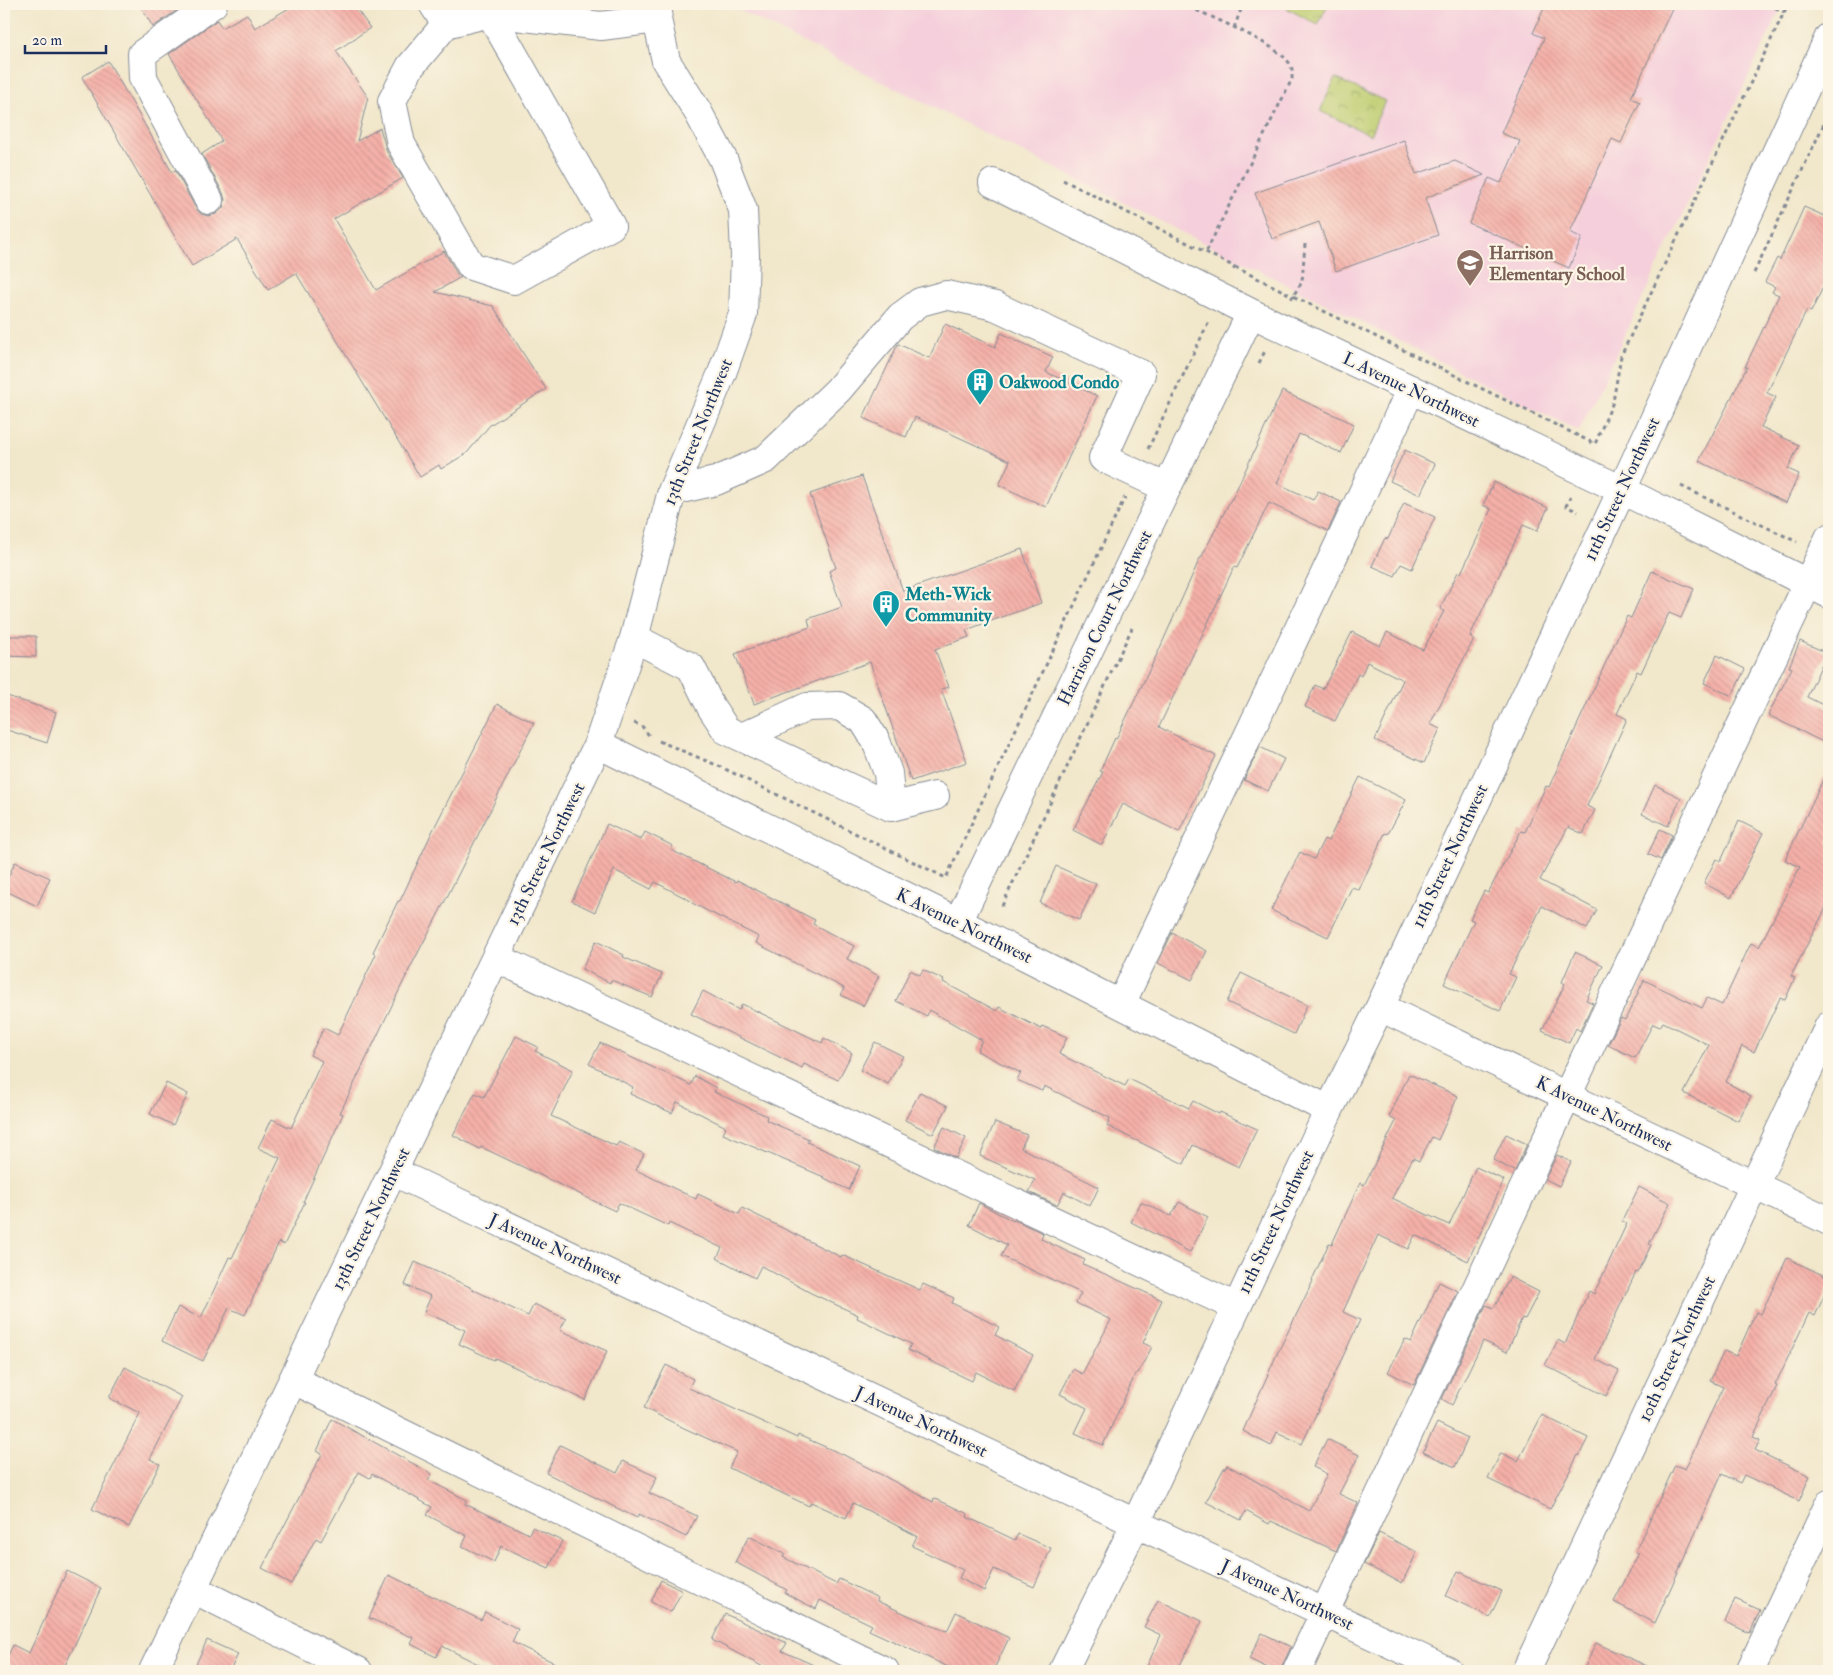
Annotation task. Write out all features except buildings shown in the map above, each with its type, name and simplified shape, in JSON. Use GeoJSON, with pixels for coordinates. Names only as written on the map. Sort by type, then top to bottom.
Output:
{"type":"FeatureCollection","features":[{"type":"Feature","properties":{"kind":"street"},"geometry":{"type":"LineString","coordinates":[[209,200],[143,78],[142,54],[213,4]]}},
{"type":"Feature","properties":{"kind":"street"},"geometry":{"type":"LineString","coordinates":[[490,13],[611,226],[514,280],[471,266],[401,144],[392,101],[410,67],[440,14],[465,18],[490,13],[601,26],[658,11]]}},
{"type":"Feature","properties":{"kind":"street","name":"13th Street Northwest"},"geometry":{"type":"LineString","coordinates":[[153,1671],[598,744],[634,638],[672,491],[722,373],[743,314],[745,255],[742,210],[723,159],[698,112],[666,61],[658,11]]}},
{"type":"Feature","properties":{"kind":"street","name":"11th Street Northwest"},"geometry":{"type":"LineString","coordinates":[[1063,1671],[1136,1524],[1236,1307],[1380,1007],[1622,490],[1829,37]]}},
{"type":"Feature","properties":{"kind":"street","name":"L Avenue Northwest"},"geometry":{"type":"LineString","coordinates":[[993,184],[1251,313],[1622,490],[1818,589]]}},
{"type":"Feature","properties":{"kind":"street"},"geometry":{"type":"LineString","coordinates":[[672,491],[716,481],[766,459],[838,390],[900,317],[920,302],[946,295],[995,306],[1141,374],[1103,458],[1167,488]]}},
{"type":"Feature","properties":{"kind":"street","name":"Harrison Court Northwest"},"geometry":{"type":"LineString","coordinates":[[958,922],[1251,313]]}},
{"type":"Feature","properties":{"kind":"street"},"geometry":{"type":"LineString","coordinates":[[1121,1004],[1331,562],[1410,389]]}},
{"type":"Feature","properties":{"kind":"street"},"geometry":{"type":"LineString","coordinates":[[1297,1671],[1567,1096],[1818,589],[1825,546]]}},
{"type":"Feature","properties":{"kind":"street"},"geometry":{"type":"LineString","coordinates":[[634,638],[691,667],[726,730],[891,807],[934,796]]}},
{"type":"Feature","properties":{"kind":"street"},"geometry":{"type":"LineString","coordinates":[[742,737],[807,707],[839,706],[863,720],[876,741],[888,773],[891,807]]}},
{"type":"Feature","properties":{"kind":"street","name":"K Avenue Northwest"},"geometry":{"type":"LineString","coordinates":[[598,744],[958,922],[1329,1110]]}},
{"type":"Feature","properties":{"kind":"street"},"geometry":{"type":"LineString","coordinates":[[496,958],[1236,1307]]}},
{"type":"Feature","properties":{"kind":"street","name":"K Avenue Northwest"},"geometry":{"type":"LineString","coordinates":[[1380,1007],[1829,1221]]}},
{"type":"Feature","properties":{"kind":"street","name":"10th Street Northwest"},"geometry":{"type":"LineString","coordinates":[[1526,1671],[1829,1026]]}},
{"type":"Feature","properties":{"kind":"street","name":"J Avenue Northwest"},"geometry":{"type":"LineString","coordinates":[[394,1172],[1448,1671]]}},
{"type":"Feature","properties":{"kind":"street"},"geometry":{"type":"LineString","coordinates":[[294,1380],[885,1671]]}},
{"type":"Feature","properties":{"kind":"street"},"geometry":{"type":"LineString","coordinates":[[1750,1671],[1829,1504]]}},
{"type":"Feature","properties":{"kind":"street"},"geometry":{"type":"LineString","coordinates":[[193,1589],[358,1671]]}},
{"type":"Feature","properties":{"kind":"path"},"geometry":{"type":"LineString","coordinates":[[1182,4],[1271,47],[1286,58],[1292,66],[1292,79],[1206,252]]}},
{"type":"Feature","properties":{"kind":"path"},"geometry":{"type":"LineString","coordinates":[[1234,28],[1243,4]]}},
{"type":"Feature","properties":{"kind":"path"},"geometry":{"type":"LineString","coordinates":[[1768,4],[1784,12]]}},
{"type":"Feature","properties":{"kind":"path"},"geometry":{"type":"LineString","coordinates":[[1063,180],[1293,296],[1595,444],[1613,402],[1621,356],[1788,4]]}},
{"type":"Feature","properties":{"kind":"path"},"geometry":{"type":"LineString","coordinates":[[1750,281],[1829,113]]}},
{"type":"Feature","properties":{"kind":"path"},"geometry":{"type":"LineString","coordinates":[[1290,301],[1302,282],[1305,244]]}},
{"type":"Feature","properties":{"kind":"path"},"geometry":{"type":"LineString","coordinates":[[1232,273],[1235,267]]}},
{"type":"Feature","properties":{"kind":"path"},"geometry":{"type":"LineString","coordinates":[[631,722],[641,725],[651,738],[720,767],[946,878],[1208,322],[1213,317]]}},
{"type":"Feature","properties":{"kind":"path"},"geometry":{"type":"LineString","coordinates":[[1258,364],[1263,358],[1269,341]]}},
{"type":"Feature","properties":{"kind":"path"},"geometry":{"type":"LineString","coordinates":[[1676,484],[1825,546]]}},
{"type":"Feature","properties":{"kind":"path"},"geometry":{"type":"LineString","coordinates":[[1572,493],[1566,506],[1578,512]]}},
{"type":"Feature","properties":{"kind":"path"},"geometry":{"type":"LineString","coordinates":[[1002,906],[1136,620]]}},
{"type":"Feature","properties":{"kind":"shaded area","name":"Harrison Elementary School"},"geometry":{"type":"Polygon","coordinates":[[[727,4],[1783,4],[1579,431],[727,4]]]}},
{"type":"Feature","properties":{"kind":"green space"},"geometry":{"type":"Polygon","coordinates":[[[1285,4],[1328,4],[1318,25],[1288,9],[1285,4]]]}},
{"type":"Feature","properties":{"kind":"green space"},"geometry":{"type":"Polygon","coordinates":[[[1335,78],[1385,101],[1370,135],[1320,111],[1335,78]]]}},
{"type":"Feature","properties":{"kind":"place","name":"Harrison Elementary School"},"geometry":{"type":"Point","coordinates":[1470,287]}},
{"type":"Feature","properties":{"kind":"place","name":"Oakwood Condo"},"geometry":{"type":"Point","coordinates":[980,406]}},
{"type":"Feature","properties":{"kind":"place","name":"Meth-Wick Community"},"geometry":{"type":"Point","coordinates":[886,628]}}]}
